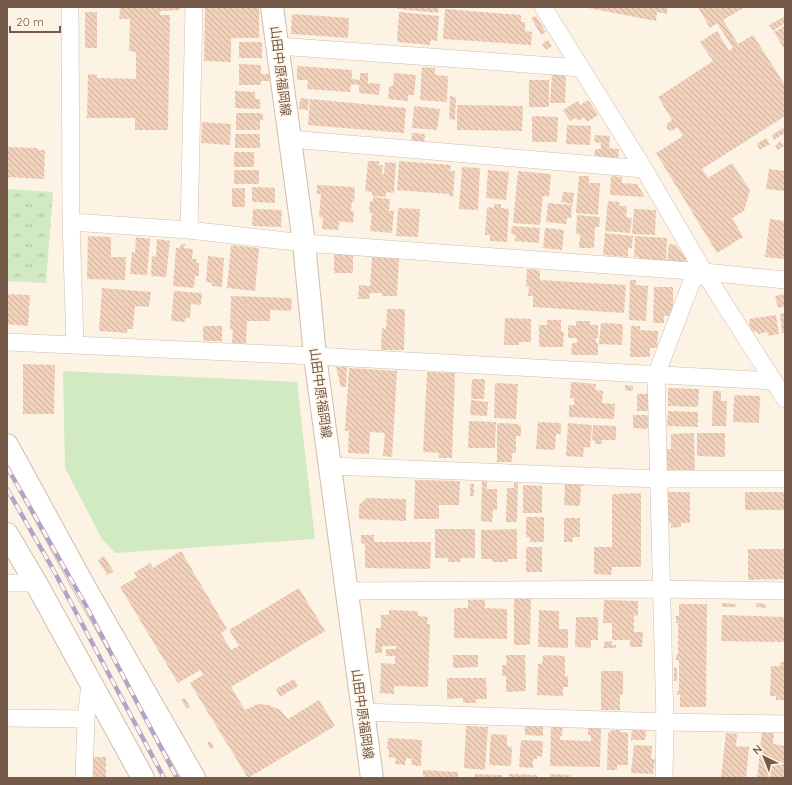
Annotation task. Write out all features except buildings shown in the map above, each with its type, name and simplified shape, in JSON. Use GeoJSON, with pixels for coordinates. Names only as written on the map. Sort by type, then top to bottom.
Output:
{"type":"FeatureCollection","features":[{"type":"Feature","properties":{"kind":"main road","name":"山田中原福岡線"},"geometry":{"type":"LineString","coordinates":[[272,7],[304,243],[316,356],[346,591],[372,778]]}},
{"type":"Feature","properties":{"kind":"main road"},"geometry":{"type":"LineString","coordinates":[[7,445],[85,588],[194,778]]}},
{"type":"Feature","properties":{"kind":"main road"},"geometry":{"type":"LineString","coordinates":[[7,534],[36,583],[90,684],[143,778]]}},
{"type":"Feature","properties":{"kind":"street"},"geometry":{"type":"LineString","coordinates":[[70,7],[75,346]]}},
{"type":"Feature","properties":{"kind":"street"},"geometry":{"type":"LineString","coordinates":[[188,230],[194,7]]}},
{"type":"Feature","properties":{"kind":"street"},"geometry":{"type":"LineString","coordinates":[[543,7],[644,169],[704,272],[785,399]]}},
{"type":"Feature","properties":{"kind":"street"},"geometry":{"type":"LineString","coordinates":[[278,46],[581,68]]}},
{"type":"Feature","properties":{"kind":"street"},"geometry":{"type":"LineString","coordinates":[[290,139],[644,169]]}},
{"type":"Feature","properties":{"kind":"street"},"geometry":{"type":"LineString","coordinates":[[72,222],[188,230],[304,243],[704,272],[785,280]]}},
{"type":"Feature","properties":{"kind":"street"},"geometry":{"type":"LineString","coordinates":[[664,778],[665,722],[656,375],[692,281],[704,272]]}},
{"type":"Feature","properties":{"kind":"street"},"geometry":{"type":"LineString","coordinates":[[7,342],[316,356],[774,381]]}},
{"type":"Feature","properties":{"kind":"street"},"geometry":{"type":"LineString","coordinates":[[331,466],[659,479],[785,479]]}},
{"type":"Feature","properties":{"kind":"street"},"geometry":{"type":"LineString","coordinates":[[7,583],[36,583]]}},
{"type":"Feature","properties":{"kind":"street"},"geometry":{"type":"LineString","coordinates":[[346,591],[662,589],[785,591]]}},
{"type":"Feature","properties":{"kind":"street"},"geometry":{"type":"LineString","coordinates":[[84,778],[86,720],[90,684]]}},
{"type":"Feature","properties":{"kind":"street"},"geometry":{"type":"LineString","coordinates":[[362,712],[665,722],[785,724]]}},
{"type":"Feature","properties":{"kind":"street"},"geometry":{"type":"LineString","coordinates":[[7,718],[86,720]]}},
{"type":"Feature","properties":{"kind":"green space"},"geometry":{"type":"Polygon","coordinates":[[[7,189],[53,192],[46,283],[7,281],[7,189]]]}},
{"type":"Feature","properties":{"kind":"green space"},"geometry":{"type":"Polygon","coordinates":[[[63,371],[297,382],[315,539],[115,553],[102,539],[65,468],[63,371]]]}},
{"type":"Feature","properties":{"kind":"railway"},"geometry":{"type":"LineString","coordinates":[[7,467],[85,604],[177,778]]}},
{"type":"Feature","properties":{"kind":"railway"},"geometry":{"type":"LineString","coordinates":[[7,489],[54,571],[164,778]]}}]}
